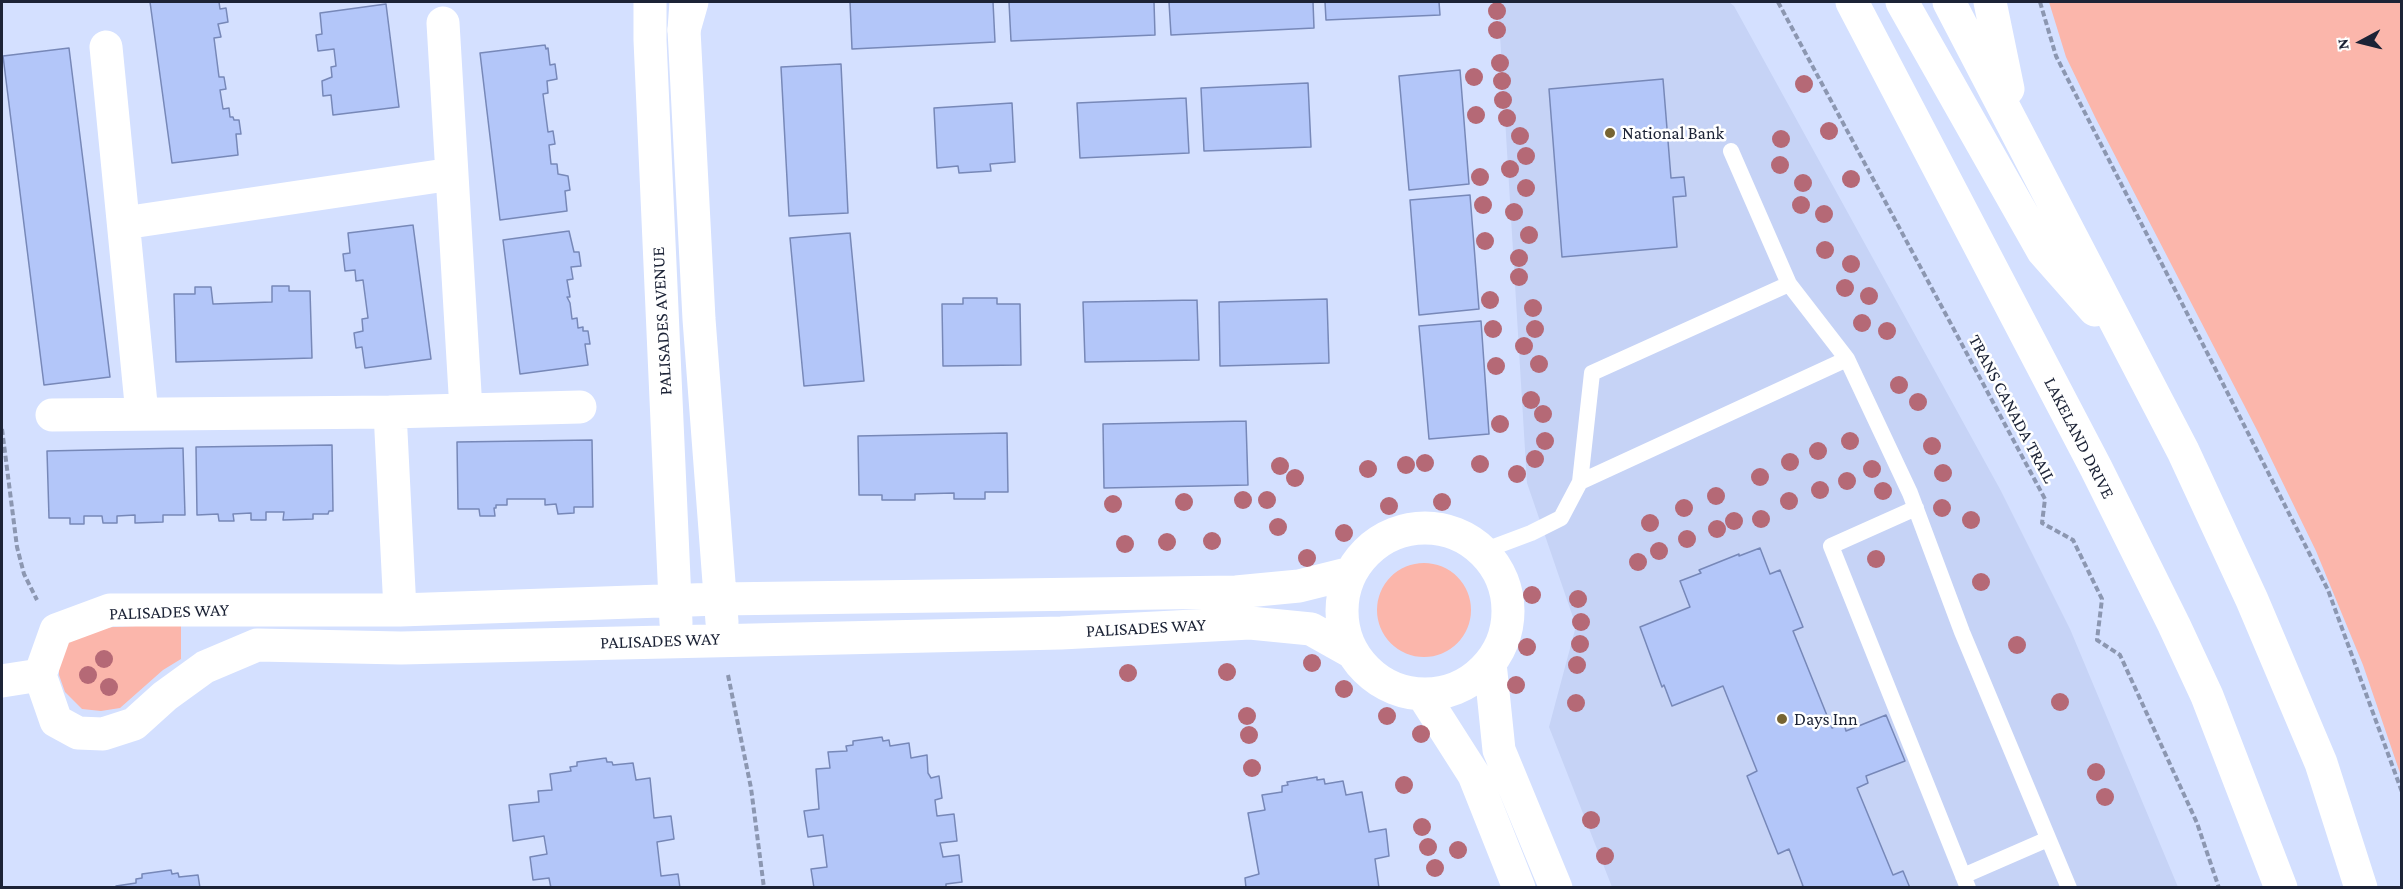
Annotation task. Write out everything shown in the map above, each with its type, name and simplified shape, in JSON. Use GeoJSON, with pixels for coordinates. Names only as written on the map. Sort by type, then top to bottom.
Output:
{"type":"FeatureCollection","features":[{"type":"Feature","properties":{"kind":"street","name":"PALISADES AVENUE"},"geometry":{"type":"LineString","coordinates":[[650,2],[677,640]]}},
{"type":"Feature","properties":{"kind":"street","name":"LAKELAND DRIVE"},"geometry":{"type":"LineString","coordinates":[[1852,2],[2096,468],[2174,626],[2207,696],[2281,888]]}},
{"type":"Feature","properties":{"kind":"street"},"geometry":{"type":"LineString","coordinates":[[1902,2],[2043,251],[2130,349]]}},
{"type":"Feature","properties":{"kind":"street"},"geometry":{"type":"LineString","coordinates":[[1949,2],[2183,451],[2256,611],[2321,763],[2361,888]]}},
{"type":"Feature","properties":{"kind":"street"},"geometry":{"type":"LineString","coordinates":[[1990,2],[2013,106],[2038,176]]}},
{"type":"Feature","properties":{"kind":"street","name":"PALISADES AVENUE"},"geometry":{"type":"LineString","coordinates":[[687,11],[699,319],[723,639]]}},
{"type":"Feature","properties":{"kind":"street"},"geometry":{"type":"LineString","coordinates":[[443,23],[466,410]]}},
{"type":"Feature","properties":{"kind":"street"},"geometry":{"type":"LineString","coordinates":[[106,47],[142,414]]}},
{"type":"Feature","properties":{"kind":"street"},"geometry":{"type":"LineString","coordinates":[[124,222],[452,174]]}},
{"type":"Feature","properties":{"kind":"street"},"geometry":{"type":"LineString","coordinates":[[52,415],[390,412],[580,407]]}},
{"type":"Feature","properties":{"kind":"street"},"geometry":{"type":"LineString","coordinates":[[390,412],[400,610]]}},
{"type":"Feature","properties":{"kind":"street","name":"PALISADES WAY"},"geometry":{"type":"LineString","coordinates":[[1438,528],[1462,536],[1483,551],[1498,571],[1506,594],[1508,618],[1502,642],[1490,663],[1471,680],[1448,691],[1423,694],[1395,689],[1370,674],[1352,652],[1343,626],[1343,599],[1351,573],[1366,552],[1387,537],[1412,529],[1438,528]]}},
{"type":"Feature","properties":{"kind":"street","name":"PALISADES WAY"},"geometry":{"type":"LineString","coordinates":[[1351,573],[1299,586],[1236,592],[719,599],[400,610],[110,610],[56,630],[40,675],[56,721],[78,733],[103,734],[134,724],[165,696],[205,667],[257,645],[401,648],[1096,632],[1250,623],[1311,629],[1352,652]]}},
{"type":"Feature","properties":{"kind":"street"},"geometry":{"type":"LineString","coordinates":[[1490,663],[1498,750],[1556,888]]}},
{"type":"Feature","properties":{"kind":"street"},"geometry":{"type":"LineString","coordinates":[[2,681],[40,675]]}},
{"type":"Feature","properties":{"kind":"street"},"geometry":{"type":"LineString","coordinates":[[1423,694],[1474,775],[1519,888]]}},
{"type":"Feature","properties":{"kind":"lane"},"geometry":{"type":"LineString","coordinates":[[1731,151],[1789,284],[1848,359],[1916,508],[1962,632],[2069,888]]}},
{"type":"Feature","properties":{"kind":"lane"},"geometry":{"type":"LineString","coordinates":[[1483,551],[1531,533],[1562,518],[1580,482],[1592,372],[1789,284]]}},
{"type":"Feature","properties":{"kind":"lane"},"geometry":{"type":"LineString","coordinates":[[1580,482],[1848,359]]}},
{"type":"Feature","properties":{"kind":"lane"},"geometry":{"type":"LineString","coordinates":[[1916,508],[1831,546],[1966,882],[2048,839]]}},
{"type":"Feature","properties":{"kind":"path","name":"TRANS CANADA TRAIL"},"geometry":{"type":"LineString","coordinates":[[1778,2],[2044,498],[2042,523],[2073,540],[2102,599],[2097,640],[2120,656],[2197,823],[2219,888]]}},
{"type":"Feature","properties":{"kind":"path"},"geometry":{"type":"LineString","coordinates":[[2040,2],[2056,56],[2328,590],[2402,792]]}},
{"type":"Feature","properties":{"kind":"path"},"geometry":{"type":"LineString","coordinates":[[2,429],[17,547],[24,574],[37,600]]}},
{"type":"Feature","properties":{"kind":"path"},"geometry":{"type":"LineString","coordinates":[[728,673],[751,788],[764,888]]}},
{"type":"Feature","properties":{"kind":"shaded area"},"geometry":{"type":"Polygon","coordinates":[[[1498,2],[1729,2],[1734,6],[2001,491],[2070,629],[2178,887],[1612,887],[1549,727],[1576,626],[1527,483],[1498,2]]]}},
{"type":"Feature","properties":{"kind":"shaded area"},"geometry":{"type":"Polygon","coordinates":[[[2049,2],[2401,2],[2401,776],[2363,665],[2316,551],[2258,432],[2095,117],[2066,57],[2049,2]]]}},
{"type":"Feature","properties":{"kind":"shaded area"},"geometry":{"type":"Polygon","coordinates":[[[1415,563],[1433,563],[1458,576],[1468,592],[1471,610],[1468,628],[1458,644],[1433,657],[1415,657],[1390,644],[1377,619],[1377,601],[1390,576],[1415,563]]]}},
{"type":"Feature","properties":{"kind":"shaded area"},"geometry":{"type":"Polygon","coordinates":[[[181,624],[181,659],[163,670],[120,708],[101,711],[82,709],[65,692],[59,675],[59,667],[67,644],[74,637],[93,628],[181,624]]]}},
{"type":"Feature","properties":{"kind":"building"},"geometry":{"type":"Polygon","coordinates":[[[150,2],[219,2],[220,9],[226,8],[228,22],[218,24],[221,37],[214,38],[219,77],[224,77],[226,89],[220,90],[223,109],[229,108],[230,117],[239,120],[241,134],[236,134],[238,155],[172,163],[150,2]]]}},
{"type":"Feature","properties":{"kind":"building"},"geometry":{"type":"Polygon","coordinates":[[[850,2],[993,2],[995,42],[852,49],[850,2]]]}},
{"type":"Feature","properties":{"kind":"building"},"geometry":{"type":"Polygon","coordinates":[[[1009,2],[1154,2],[1155,35],[1011,41],[1009,2]]]}},
{"type":"Feature","properties":{"kind":"building"},"geometry":{"type":"Polygon","coordinates":[[[1169,2],[1313,2],[1314,28],[1171,35],[1169,2]]]}},
{"type":"Feature","properties":{"kind":"building"},"geometry":{"type":"Polygon","coordinates":[[[1325,2],[1439,2],[1440,15],[1326,20],[1325,2]]]}},
{"type":"Feature","properties":{"kind":"building"},"geometry":{"type":"Polygon","coordinates":[[[386,4],[399,107],[333,115],[331,95],[323,96],[322,81],[332,77],[331,67],[336,66],[334,49],[318,51],[316,35],[322,34],[320,13],[386,4]]]}},
{"type":"Feature","properties":{"kind":"building"},"geometry":{"type":"Polygon","coordinates":[[[545,45],[546,49],[548,48],[550,65],[555,64],[557,79],[547,81],[548,93],[543,94],[548,132],[553,131],[555,144],[549,145],[551,164],[557,164],[558,174],[568,176],[570,190],[565,191],[567,211],[500,220],[480,53],[545,45]]]}},
{"type":"Feature","properties":{"kind":"building"},"geometry":{"type":"Polygon","coordinates":[[[69,48],[110,377],[44,385],[3,56],[69,48]]]}},
{"type":"Feature","properties":{"kind":"building"},"geometry":{"type":"Polygon","coordinates":[[[841,64],[848,213],[789,216],[781,67],[841,64]]]}},
{"type":"Feature","properties":{"kind":"building"},"geometry":{"type":"Polygon","coordinates":[[[1460,70],[1469,184],[1409,190],[1399,76],[1460,70]]]}},
{"type":"Feature","properties":{"kind":"building","name":"National Bank"},"geometry":{"type":"Polygon","coordinates":[[[1663,79],[1671,178],[1684,177],[1686,196],[1673,197],[1677,247],[1562,257],[1549,89],[1663,79]]]}},
{"type":"Feature","properties":{"kind":"building"},"geometry":{"type":"Polygon","coordinates":[[[1308,83],[1311,147],[1204,151],[1201,88],[1308,83]]]}},
{"type":"Feature","properties":{"kind":"building"},"geometry":{"type":"Polygon","coordinates":[[[1186,98],[1189,153],[1080,158],[1077,103],[1186,98]]]}},
{"type":"Feature","properties":{"kind":"building"},"geometry":{"type":"Polygon","coordinates":[[[1012,103],[1015,162],[990,164],[991,171],[959,173],[958,166],[937,168],[934,108],[1012,103]]]}},
{"type":"Feature","properties":{"kind":"building"},"geometry":{"type":"Polygon","coordinates":[[[1470,195],[1479,309],[1419,315],[1410,200],[1470,195]]]}},
{"type":"Feature","properties":{"kind":"building"},"geometry":{"type":"Polygon","coordinates":[[[413,225],[431,359],[365,368],[362,347],[356,348],[354,333],[363,331],[362,319],[368,318],[363,280],[356,281],[355,270],[345,271],[343,254],[350,253],[348,233],[413,225]]]}},
{"type":"Feature","properties":{"kind":"building"},"geometry":{"type":"Polygon","coordinates":[[[569,231],[574,252],[579,252],[581,266],[571,267],[573,279],[567,280],[570,297],[567,297],[572,319],[577,318],[578,328],[583,327],[583,331],[588,331],[590,344],[585,344],[588,365],[520,374],[503,240],[569,231]]]}},
{"type":"Feature","properties":{"kind":"building"},"geometry":{"type":"Polygon","coordinates":[[[850,233],[864,381],[804,386],[790,238],[850,233]]]}},
{"type":"Feature","properties":{"kind":"building"},"geometry":{"type":"Polygon","coordinates":[[[272,286],[289,286],[289,291],[310,291],[312,358],[176,362],[174,294],[195,294],[195,287],[211,287],[213,304],[272,302],[272,286]]]}},
{"type":"Feature","properties":{"kind":"building"},"geometry":{"type":"Polygon","coordinates":[[[963,298],[997,298],[997,304],[1020,304],[1021,365],[943,366],[942,304],[963,304],[963,298]]]}},
{"type":"Feature","properties":{"kind":"building"},"geometry":{"type":"Polygon","coordinates":[[[1327,299],[1329,363],[1220,366],[1219,302],[1327,299]]]}},
{"type":"Feature","properties":{"kind":"building"},"geometry":{"type":"Polygon","coordinates":[[[1197,300],[1199,360],[1085,362],[1083,302],[1197,300]]]}},
{"type":"Feature","properties":{"kind":"building"},"geometry":{"type":"Polygon","coordinates":[[[1481,321],[1489,434],[1429,439],[1419,326],[1481,321]]]}},
{"type":"Feature","properties":{"kind":"building"},"geometry":{"type":"Polygon","coordinates":[[[1246,421],[1248,485],[1104,488],[1103,424],[1246,421]]]}},
{"type":"Feature","properties":{"kind":"building"},"geometry":{"type":"Polygon","coordinates":[[[1007,433],[1008,492],[985,492],[985,499],[954,499],[954,493],[915,494],[915,500],[882,500],[882,495],[859,495],[858,436],[1007,433]]]}},
{"type":"Feature","properties":{"kind":"building"},"geometry":{"type":"Polygon","coordinates":[[[592,440],[593,507],[574,507],[574,513],[558,514],[556,504],[545,505],[545,499],[507,499],[507,505],[496,505],[495,516],[480,516],[479,509],[458,509],[457,442],[592,440]]]}},
{"type":"Feature","properties":{"kind":"building"},"geometry":{"type":"Polygon","coordinates":[[[332,445],[333,511],[329,511],[328,514],[313,514],[313,519],[283,520],[284,512],[266,512],[266,520],[251,520],[251,513],[233,514],[234,521],[219,521],[218,514],[197,515],[196,447],[332,445]]]}},
{"type":"Feature","properties":{"kind":"building"},"geometry":{"type":"Polygon","coordinates":[[[183,448],[185,515],[163,515],[163,522],[135,523],[135,515],[117,516],[117,523],[103,523],[102,516],[84,516],[84,524],[70,524],[70,518],[49,518],[47,451],[183,448]]]}},
{"type":"Feature","properties":{"kind":"building","name":"Days Inn"},"geometry":{"type":"Polygon","coordinates":[[[1760,548],[1770,574],[1780,570],[1803,627],[1793,631],[1832,728],[1844,723],[1846,731],[1886,715],[1905,761],[1866,776],[1868,783],[1857,788],[1893,875],[1903,871],[1910,888],[1799,888],[1803,886],[1789,849],[1778,854],[1747,776],[1757,771],[1723,686],[1672,706],[1664,685],[1662,687],[1640,627],[1690,607],[1680,581],[1701,573],[1699,570],[1760,548]]]}},
{"type":"Feature","properties":{"kind":"building"},"geometry":{"type":"Polygon","coordinates":[[[882,737],[883,741],[889,740],[890,746],[909,743],[911,758],[927,755],[928,773],[931,778],[939,776],[942,798],[935,800],[937,816],[954,814],[957,841],[940,843],[943,857],[959,855],[962,882],[946,884],[946,888],[814,888],[811,869],[827,867],[823,835],[808,837],[804,811],[819,809],[816,769],[830,768],[828,752],[847,751],[846,746],[853,745],[853,741],[882,737]]]}},
{"type":"Feature","properties":{"kind":"building"},"geometry":{"type":"Polygon","coordinates":[[[606,758],[607,762],[612,762],[613,765],[633,763],[636,780],[650,778],[654,818],[671,816],[674,839],[657,842],[661,876],[678,874],[680,888],[551,888],[549,878],[533,880],[530,857],[547,854],[544,836],[513,841],[509,805],[539,802],[538,791],[552,790],[550,774],[571,771],[570,767],[577,766],[577,762],[606,758]]]}},
{"type":"Feature","properties":{"kind":"building"},"geometry":{"type":"Polygon","coordinates":[[[1317,777],[1317,780],[1324,779],[1325,784],[1343,781],[1346,795],[1362,792],[1369,832],[1386,829],[1389,856],[1375,859],[1379,888],[1246,888],[1245,878],[1259,874],[1248,813],[1265,810],[1262,795],[1282,792],[1282,786],[1288,785],[1287,782],[1317,777]]]}},
{"type":"Feature","properties":{"kind":"building"},"geometry":{"type":"Polygon","coordinates":[[[171,870],[172,874],[178,873],[179,877],[198,875],[200,888],[116,888],[116,886],[136,883],[136,879],[142,878],[142,874],[171,870]]]}},
{"type":"Feature","properties":{"kind":"place","name":"National Bank"},"geometry":{"type":"Point","coordinates":[1610,133]}},
{"type":"Feature","properties":{"kind":"place","name":"Days Inn"},"geometry":{"type":"Point","coordinates":[1782,719]}}]}
